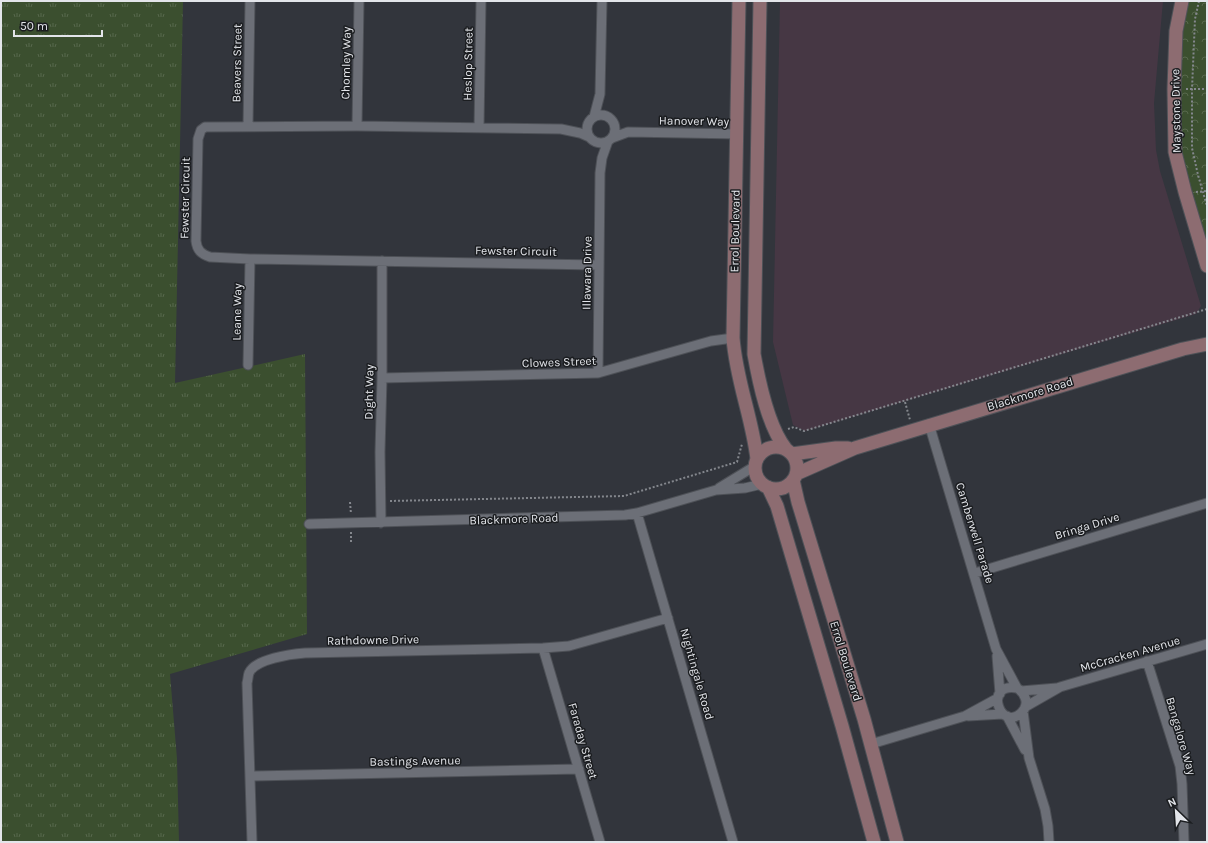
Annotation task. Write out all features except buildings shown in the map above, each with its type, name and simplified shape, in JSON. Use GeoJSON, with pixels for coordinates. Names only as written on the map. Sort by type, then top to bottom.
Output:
{"type":"FeatureCollection","features":[{"type":"Feature","properties":{"kind":"street","name":"Beavers Street"},"geometry":{"type":"LineString","coordinates":[[248,126],[250,1]]}},
{"type":"Feature","properties":{"kind":"street","name":"Chomley Way"},"geometry":{"type":"LineString","coordinates":[[358,126],[359,1]]}},
{"type":"Feature","properties":{"kind":"street","name":"Heslop Street"},"geometry":{"type":"LineString","coordinates":[[479,128],[481,1]]}},
{"type":"Feature","properties":{"kind":"street"},"geometry":{"type":"LineString","coordinates":[[600,94],[592,119],[587,128],[590,138],[600,144],[610,140],[615,129],[603,106],[600,94],[602,1]]}},
{"type":"Feature","properties":{"kind":"street","name":"Errol Boulevard"},"geometry":{"type":"LineString","coordinates":[[739,1],[738,134],[733,338],[737,374],[755,439],[756,462]]}},
{"type":"Feature","properties":{"kind":"street","name":"Errol Boulevard"},"geometry":{"type":"LineString","coordinates":[[760,1],[754,354],[764,398],[776,432],[779,440],[789,452]]}},
{"type":"Feature","properties":{"kind":"street","name":"Maystone Drive"},"geometry":{"type":"LineString","coordinates":[[1182,1],[1176,31],[1174,89],[1175,152],[1207,266]]}},
{"type":"Feature","properties":{"kind":"street"},"geometry":{"type":"LineString","coordinates":[[592,119],[603,116],[610,119]]}},
{"type":"Feature","properties":{"kind":"street","name":"Fewster Circuit"},"geometry":{"type":"LineString","coordinates":[[592,119],[575,128],[561,129],[358,126],[205,127],[199,133],[196,241],[200,252],[210,257],[598,265]]}},
{"type":"Feature","properties":{"kind":"street","name":"Hanover Way"},"geometry":{"type":"LineString","coordinates":[[610,119],[619,125],[628,128],[649,132]]}},
{"type":"Feature","properties":{"kind":"street","name":"Fewster Circuit"},"geometry":{"type":"LineString","coordinates":[[561,129],[580,133],[590,138]]}},
{"type":"Feature","properties":{"kind":"street","name":"Hanover Way"},"geometry":{"type":"LineString","coordinates":[[610,140],[628,132],[738,134]]}},
{"type":"Feature","properties":{"kind":"street","name":"Illawara Drive"},"geometry":{"type":"LineString","coordinates":[[590,138],[598,158],[600,173]]}},
{"type":"Feature","properties":{"kind":"street","name":"Illawara Drive"},"geometry":{"type":"LineString","coordinates":[[598,373],[600,173],[602,158],[610,140]]}},
{"type":"Feature","properties":{"kind":"street","name":"Leane Way"},"geometry":{"type":"LineString","coordinates":[[248,365],[250,259]]}},
{"type":"Feature","properties":{"kind":"street","name":"Dight Way"},"geometry":{"type":"LineString","coordinates":[[381,523],[380,452],[382,378],[382,261]]}},
{"type":"Feature","properties":{"kind":"street","name":"Clowes Street"},"geometry":{"type":"LineString","coordinates":[[382,378],[598,373],[711,341],[733,338]]}},
{"type":"Feature","properties":{"kind":"street","name":"Blackmore Road"},"geometry":{"type":"LineString","coordinates":[[795,477],[855,448],[913,429],[1183,349],[1207,344]]}},
{"type":"Feature","properties":{"kind":"street","name":"Camberwell Parade"},"geometry":{"type":"LineString","coordinates":[[929,424],[996,649],[999,696]]}},
{"type":"Feature","properties":{"kind":"street"},"geometry":{"type":"LineString","coordinates":[[780,447],[789,452],[796,460],[797,467],[795,477],[788,485],[782,488],[775,489],[765,486],[756,472],[756,462],[766,449],[780,447]]}},
{"type":"Feature","properties":{"kind":"street","name":"Blackmore Road"},"geometry":{"type":"LineString","coordinates":[[789,452],[855,448]]}},
{"type":"Feature","properties":{"kind":"street","name":"Blackmore Road"},"geometry":{"type":"LineString","coordinates":[[716,490],[756,462]]}},
{"type":"Feature","properties":{"kind":"street","name":"Errol Boulevard"},"geometry":{"type":"LineString","coordinates":[[795,477],[800,508],[871,744],[897,842]]}},
{"type":"Feature","properties":{"kind":"street","name":"Errol Boulevard"},"geometry":{"type":"LineString","coordinates":[[765,486],[777,506],[842,726],[874,842]]}},
{"type":"Feature","properties":{"kind":"street","name":"Blackmore Road"},"geometry":{"type":"LineString","coordinates":[[309,524],[625,515],[637,513],[716,490],[765,486]]}},
{"type":"Feature","properties":{"kind":"street","name":"Bringa Drive"},"geometry":{"type":"LineString","coordinates":[[974,573],[1207,503]]}},
{"type":"Feature","properties":{"kind":"street","name":"Nightingale Road"},"geometry":{"type":"LineString","coordinates":[[637,513],[733,842]]}},
{"type":"Feature","properties":{"kind":"street","name":"Rathdowne Drive"},"geometry":{"type":"LineString","coordinates":[[252,842],[247,683],[248,673],[262,662],[287,655],[305,653],[543,648],[569,646],[668,618]]}},
{"type":"Feature","properties":{"kind":"street","name":"McCracken Avenue"},"geometry":{"type":"LineString","coordinates":[[1019,690],[1060,687],[1207,644]]}},
{"type":"Feature","properties":{"kind":"street","name":"Faraday Street"},"geometry":{"type":"LineString","coordinates":[[543,648],[600,842]]}},
{"type":"Feature","properties":{"kind":"street","name":"Camberwell Parade"},"geometry":{"type":"LineString","coordinates":[[996,649],[1019,690]]}},
{"type":"Feature","properties":{"kind":"street","name":"Bangalore Way"},"geometry":{"type":"LineString","coordinates":[[1147,661],[1180,766],[1184,842]]}},
{"type":"Feature","properties":{"kind":"street","name":"McCracken Avenue"},"geometry":{"type":"LineString","coordinates":[[1024,709],[1060,687]]}},
{"type":"Feature","properties":{"kind":"street"},"geometry":{"type":"LineString","coordinates":[[871,744],[965,716],[999,696],[1007,688],[1019,690],[1026,700],[1024,709],[1029,758],[1045,809],[1049,842]]}},
{"type":"Feature","properties":{"kind":"street"},"geometry":{"type":"LineString","coordinates":[[999,696],[998,707],[1005,715],[1029,758]]}},
{"type":"Feature","properties":{"kind":"street"},"geometry":{"type":"LineString","coordinates":[[965,716],[1016,716],[1024,709]]}},
{"type":"Feature","properties":{"kind":"street","name":"Bastings Avenue"},"geometry":{"type":"LineString","coordinates":[[251,776],[579,769]]}},
{"type":"Feature","properties":{"kind":"path"},"geometry":{"type":"LineString","coordinates":[[1200,1],[1195,19],[1192,89],[1192,148],[1207,206]]}},
{"type":"Feature","properties":{"kind":"path"},"geometry":{"type":"LineString","coordinates":[[1174,89],[1207,89]]}},
{"type":"Feature","properties":{"kind":"path"},"geometry":{"type":"LineString","coordinates":[[776,432],[794,427],[804,431],[905,402],[1207,309]]}},
{"type":"Feature","properties":{"kind":"path"},"geometry":{"type":"LineString","coordinates":[[905,402],[913,429]]}},
{"type":"Feature","properties":{"kind":"path"},"geometry":{"type":"LineString","coordinates":[[381,501],[624,496],[737,462],[742,444],[755,439]]}},
{"type":"Feature","properties":{"kind":"shaded area"},"geometry":{"type":"Polygon","coordinates":[[[780,1],[1163,1],[1154,103],[1156,150],[1160,171],[1201,306],[1196,314],[805,431],[793,425],[773,342],[780,1]]]}},
{"type":"Feature","properties":{"kind":"green space"},"geometry":{"type":"Polygon","coordinates":[[[1,1],[183,1],[175,383],[305,354],[307,634],[170,674],[177,759],[179,842],[1,842],[1,1]]]}},
{"type":"Feature","properties":{"kind":"green space"},"geometry":{"type":"Polygon","coordinates":[[[1182,1],[1207,1],[1207,266],[1175,152],[1182,1]]]}}]}
